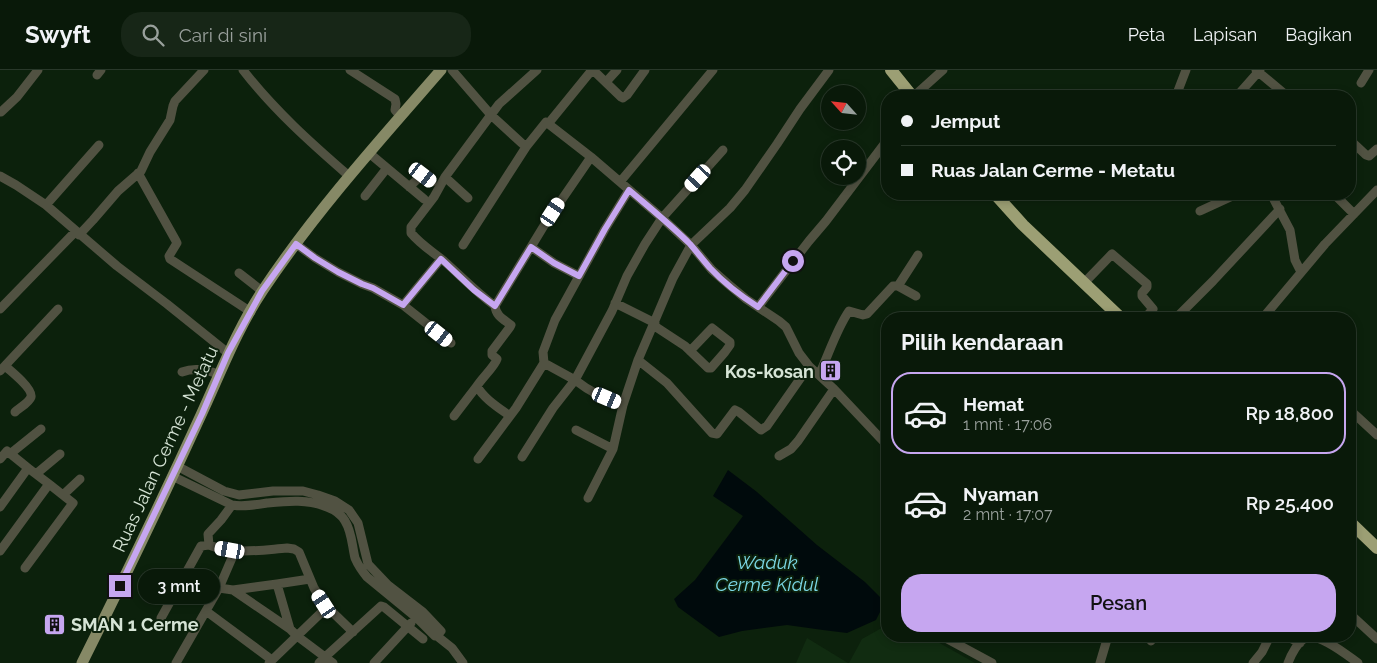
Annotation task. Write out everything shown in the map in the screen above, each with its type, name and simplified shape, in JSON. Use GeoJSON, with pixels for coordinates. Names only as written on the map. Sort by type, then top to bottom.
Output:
{"type":"FeatureCollection","features":[{"type":"Feature","properties":{"kind":"highway"},"geometry":{"type":"LineString","coordinates":[[891,70],[908,90]]}},
{"type":"Feature","properties":{"kind":"highway"},"geometry":{"type":"LineString","coordinates":[[1001,200],[1115,312]]}},
{"type":"Feature","properties":{"kind":"highway"},"geometry":{"type":"LineString","coordinates":[[1356,528],[1376,546]]}},
{"type":"Feature","properties":{"kind":"main road","name":"Ruas Jalan Cerme - Metatu"},"geometry":{"type":"LineString","coordinates":[[82,663],[175,471],[228,353],[262,291],[349,176],[442,70]]}},
{"type":"Feature","properties":{"kind":"street"},"geometry":{"type":"LineString","coordinates":[[1,112],[17,97],[38,70]]}},
{"type":"Feature","properties":{"kind":"street"},"geometry":{"type":"LineString","coordinates":[[0,310],[77,233],[93,220],[118,191],[141,171],[150,152],[170,120],[175,100],[204,70]]}},
{"type":"Feature","properties":{"kind":"street"},"geometry":{"type":"LineString","coordinates":[[243,70],[311,143],[349,176]]}},
{"type":"Feature","properties":{"kind":"street"},"geometry":{"type":"LineString","coordinates":[[350,70],[395,99],[395,110],[401,117]]}},
{"type":"Feature","properties":{"kind":"street"},"geometry":{"type":"LineString","coordinates":[[452,70],[491,115],[526,148]]}},
{"type":"Feature","properties":{"kind":"street"},"geometry":{"type":"LineString","coordinates":[[495,306],[416,239],[411,233],[411,227],[499,104],[536,70]]}},
{"type":"Feature","properties":{"kind":"street"},"geometry":{"type":"LineString","coordinates":[[463,245],[526,148],[546,122],[548,124],[592,70],[623,98],[645,70]]}},
{"type":"Feature","properties":{"kind":"street"},"geometry":{"type":"LineString","coordinates":[[606,82],[617,70]]}},
{"type":"Feature","properties":{"kind":"street"},"geometry":{"type":"LineString","coordinates":[[620,182],[712,70]]}},
{"type":"Feature","properties":{"kind":"street"},"geometry":{"type":"LineString","coordinates":[[588,498],[613,449],[638,360],[673,278],[691,245],[730,208],[745,190],[828,70]]}},
{"type":"Feature","properties":{"kind":"street"},"geometry":{"type":"LineString","coordinates":[[920,90],[943,70]]}},
{"type":"Feature","properties":{"kind":"street"},"geometry":{"type":"LineString","coordinates":[[1178,90],[1186,70]]}},
{"type":"Feature","properties":{"kind":"street"},"geometry":{"type":"LineString","coordinates":[[1361,83],[1369,70]]}},
{"type":"Feature","properties":{"kind":"street"},"geometry":{"type":"LineString","coordinates":[[1242,90],[1258,71],[1279,90]]}},
{"type":"Feature","properties":{"kind":"street"},"geometry":{"type":"LineString","coordinates":[[548,124],[591,157],[662,218],[691,245],[712,270],[746,299],[786,327],[799,353],[809,366],[834,389],[881,439]]}},
{"type":"Feature","properties":{"kind":"street"},"geometry":{"type":"LineString","coordinates":[[46,205],[99,145]]}},
{"type":"Feature","properties":{"kind":"street"},"geometry":{"type":"LineString","coordinates":[[1356,146],[1369,156],[1377,149]]}},
{"type":"Feature","properties":{"kind":"street"},"geometry":{"type":"LineString","coordinates":[[758,307],[881,148]]}},
{"type":"Feature","properties":{"kind":"street"},"geometry":{"type":"LineString","coordinates":[[522,458],[553,408],[575,380],[632,268],[662,218],[723,150]]}},
{"type":"Feature","properties":{"kind":"street"},"geometry":{"type":"LineString","coordinates":[[369,153],[424,199]]}},
{"type":"Feature","properties":{"kind":"street"},"geometry":{"type":"LineString","coordinates":[[454,416],[496,363],[497,359],[492,355],[492,351],[511,325],[498,315],[495,306],[531,247],[591,157]]}},
{"type":"Feature","properties":{"kind":"street"},"geometry":{"type":"LineString","coordinates":[[365,196],[387,168]]}},
{"type":"Feature","properties":{"kind":"street"},"geometry":{"type":"LineString","coordinates":[[138,173],[177,242],[169,256],[170,259],[251,312]]}},
{"type":"Feature","properties":{"kind":"street"},"geometry":{"type":"LineString","coordinates":[[410,187],[422,175],[432,182]]}},
{"type":"Feature","properties":{"kind":"street"},"geometry":{"type":"LineString","coordinates":[[0,176],[46,205],[77,233],[228,353]]}},
{"type":"Feature","properties":{"kind":"street"},"geometry":{"type":"LineString","coordinates":[[445,177],[468,198]]}},
{"type":"Feature","properties":{"kind":"street"},"geometry":{"type":"LineString","coordinates":[[478,459],[516,408],[544,363],[543,352],[545,343],[555,320],[605,229],[629,190]]}},
{"type":"Feature","properties":{"kind":"street"},"geometry":{"type":"LineString","coordinates":[[1268,312],[1301,272],[1377,190]]}},
{"type":"Feature","properties":{"kind":"street"},"geometry":{"type":"LineString","coordinates":[[1200,211],[1221,200]]}},
{"type":"Feature","properties":{"kind":"street"},"geometry":{"type":"LineString","coordinates":[[1275,200],[1290,230],[1294,260],[1301,272]]}},
{"type":"Feature","properties":{"kind":"street"},"geometry":{"type":"LineString","coordinates":[[1340,200],[1354,214]]}},
{"type":"Feature","properties":{"kind":"street"},"geometry":{"type":"LineString","coordinates":[[1182,312],[1234,260],[1280,209]]}},
{"type":"Feature","properties":{"kind":"street"},"geometry":{"type":"LineString","coordinates":[[296,244],[338,272],[373,288],[403,305],[451,343]]}},
{"type":"Feature","properties":{"kind":"street"},"geometry":{"type":"LineString","coordinates":[[531,247],[554,263],[579,276]]}},
{"type":"Feature","properties":{"kind":"street"},"geometry":{"type":"LineString","coordinates":[[1084,283],[1112,254],[1147,284],[1142,296],[1153,309],[1150,312]]}},
{"type":"Feature","properties":{"kind":"street"},"geometry":{"type":"LineString","coordinates":[[898,286],[918,255]]}},
{"type":"Feature","properties":{"kind":"street"},"geometry":{"type":"LineString","coordinates":[[403,305],[441,259]]}},
{"type":"Feature","properties":{"kind":"street"},"geometry":{"type":"LineString","coordinates":[[238,274],[262,291]]}},
{"type":"Feature","properties":{"kind":"street"},"geometry":{"type":"LineString","coordinates":[[819,375],[848,312],[868,314],[893,286],[898,286],[916,296]]}},
{"type":"Feature","properties":{"kind":"street"},"geometry":{"type":"LineString","coordinates":[[615,304],[654,324],[678,341],[708,368],[711,368],[729,348],[730,342],[712,328],[690,351]]}},
{"type":"Feature","properties":{"kind":"street"},"geometry":{"type":"LineString","coordinates":[[16,412],[31,398],[31,395],[22,382],[2,368],[58,309]]}},
{"type":"Feature","properties":{"kind":"street"},"geometry":{"type":"LineString","coordinates":[[638,360],[662,378],[712,433],[717,434],[735,410],[763,430],[809,366]]}},
{"type":"Feature","properties":{"kind":"street"},"geometry":{"type":"LineString","coordinates":[[544,363],[589,390],[624,405]]}},
{"type":"Feature","properties":{"kind":"street"},"geometry":{"type":"LineString","coordinates":[[182,372],[197,369],[219,374]]}},
{"type":"Feature","properties":{"kind":"street"},"geometry":{"type":"LineString","coordinates":[[477,386],[487,398],[510,416]]}},
{"type":"Feature","properties":{"kind":"street"},"geometry":{"type":"LineString","coordinates":[[779,456],[785,454],[798,441],[834,389]]}},
{"type":"Feature","properties":{"kind":"street"},"geometry":{"type":"LineString","coordinates":[[1356,416],[1377,435]]}},
{"type":"Feature","properties":{"kind":"street"},"geometry":{"type":"LineString","coordinates":[[10,454],[41,429]]}},
{"type":"Feature","properties":{"kind":"street"},"geometry":{"type":"LineString","coordinates":[[576,430],[613,449]]}},
{"type":"Feature","properties":{"kind":"street"},"geometry":{"type":"LineString","coordinates":[[0,459],[7,451],[73,503],[25,568]]}},
{"type":"Feature","properties":{"kind":"street"},"geometry":{"type":"LineString","coordinates":[[0,507],[9,494],[32,471],[60,454]]}},
{"type":"Feature","properties":{"kind":"street"},"geometry":{"type":"LineString","coordinates":[[175,471],[224,491],[240,495],[303,491],[318,494],[335,501],[345,512],[356,560],[362,570],[376,586],[420,615],[437,636],[452,648],[463,663]]}},
{"type":"Feature","properties":{"kind":"street"},"geometry":{"type":"LineString","coordinates":[[175,471],[232,505],[242,507],[298,501],[313,502],[345,512]]}},
{"type":"Feature","properties":{"kind":"street"},"geometry":{"type":"LineString","coordinates":[[63,495],[80,479]]}},
{"type":"Feature","properties":{"kind":"street"},"geometry":{"type":"LineString","coordinates":[[0,551],[49,484]]}},
{"type":"Feature","properties":{"kind":"street"},"geometry":{"type":"LineString","coordinates":[[0,488],[9,494]]}},
{"type":"Feature","properties":{"kind":"street"},"geometry":{"type":"LineString","coordinates":[[285,491],[286,502]]}},
{"type":"Feature","properties":{"kind":"street"},"geometry":{"type":"LineString","coordinates":[[270,492],[271,503]]}},
{"type":"Feature","properties":{"kind":"street"},"geometry":{"type":"LineString","coordinates":[[209,545],[208,534],[232,505]]}},
{"type":"Feature","properties":{"kind":"street"},"geometry":{"type":"LineString","coordinates":[[161,618],[201,546],[209,545],[240,552],[287,548],[299,552],[314,588],[327,607],[353,632]]}},
{"type":"Feature","properties":{"kind":"street"},"geometry":{"type":"LineString","coordinates":[[176,663],[219,588],[235,551]]}},
{"type":"Feature","properties":{"kind":"street"},"geometry":{"type":"LineString","coordinates":[[219,588],[233,590],[310,579]]}},
{"type":"Feature","properties":{"kind":"street"},"geometry":{"type":"LineString","coordinates":[[277,584],[290,629]]}},
{"type":"Feature","properties":{"kind":"street"},"geometry":{"type":"LineString","coordinates":[[233,590],[290,629],[322,660],[333,663]]}},
{"type":"Feature","properties":{"kind":"street"},"geometry":{"type":"LineString","coordinates":[[322,660],[381,606],[423,639]]}},
{"type":"Feature","properties":{"kind":"street"},"geometry":{"type":"LineString","coordinates":[[206,611],[271,662],[327,607]]}},
{"type":"Feature","properties":{"kind":"street"},"geometry":{"type":"LineString","coordinates":[[374,663],[420,615]]}},
{"type":"Feature","properties":{"kind":"street"},"geometry":{"type":"LineString","coordinates":[[1356,620],[1377,639]]}},
{"type":"Feature","properties":{"kind":"street"},"geometry":{"type":"LineString","coordinates":[[953,642],[992,663]]}},
{"type":"Feature","properties":{"kind":"street"},"geometry":{"type":"LineString","coordinates":[[1100,663],[1106,642]]}},
{"type":"Feature","properties":{"kind":"street"},"geometry":{"type":"LineString","coordinates":[[1253,663],[1267,642]]}},
{"type":"Feature","properties":{"kind":"street"},"geometry":{"type":"LineString","coordinates":[[1326,642],[1358,663]]}},
{"type":"Feature","properties":{"kind":"street"},"geometry":{"type":"LineString","coordinates":[[1288,663],[1300,643]]}},
{"type":"Feature","properties":{"kind":"shaded area"},"geometry":{"type":"Polygon","coordinates":[[[881,628],[881,642],[938,642],[975,663],[849,663],[862,639],[881,628]]]}},
{"type":"Feature","properties":{"kind":"shaded area"},"geometry":{"type":"Polygon","coordinates":[[[807,638],[848,663],[796,663],[807,638]]]}},
{"type":"Feature","properties":{"kind":"water","name":"Waduk Cerme Kidul"},"geometry":{"type":"Polygon","coordinates":[[[728,470],[757,492],[817,545],[865,582],[881,598],[881,610],[876,620],[847,633],[787,625],[742,631],[719,637],[678,607],[674,599],[695,580],[743,516],[713,496],[728,470]]]}},
{"type":"Feature","properties":{"kind":"place","name":"Kos-kosan"},"geometry":{"type":"Point","coordinates":[830,371]}},
{"type":"Feature","properties":{"kind":"place","name":"SMAN 1 Cerme"},"geometry":{"type":"Point","coordinates":[55,624]}},
{"type":"Feature","properties":{"kind":"route"},"geometry":{"type":"LineString","coordinates":[[120,586],[202,414],[228,353],[262,291],[296,244],[338,272],[373,288],[403,305],[441,259],[474,290],[495,306],[531,247],[554,263],[579,276],[629,190],[691,245],[720,277],[758,307],[793,261]]}}]}
